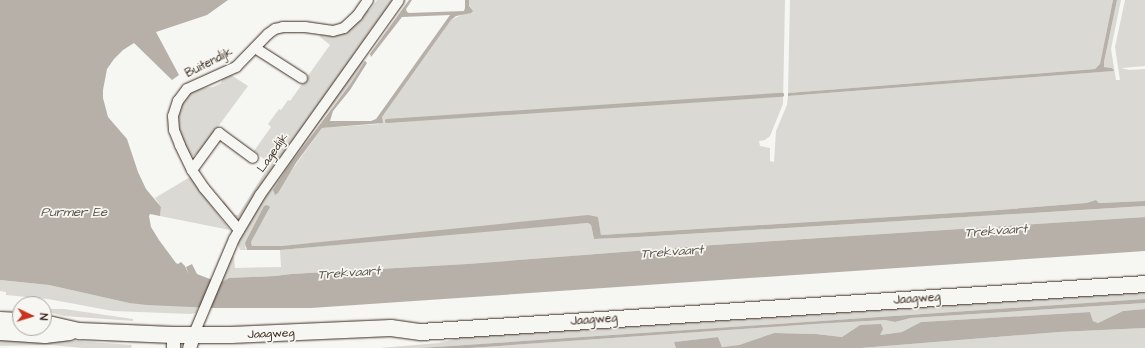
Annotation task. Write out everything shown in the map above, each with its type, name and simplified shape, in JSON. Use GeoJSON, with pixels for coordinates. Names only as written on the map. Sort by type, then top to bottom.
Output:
{"type":"FeatureCollection","features":[{"type":"Feature","properties":{"kind":"main road","name":"Jaagweg"},"geometry":{"type":"LineString","coordinates":[[52,325],[80,331],[173,342],[191,342],[281,334],[391,328],[421,332],[1145,284]]}},
{"type":"Feature","properties":{"kind":"main road"},"geometry":{"type":"LineString","coordinates":[[0,320],[12,321]]}},
{"type":"Feature","properties":{"kind":"main road"},"geometry":{"type":"LineString","coordinates":[[0,332],[45,335],[80,331]]}},
{"type":"Feature","properties":{"kind":"street","name":"Buitendijk"},"geometry":{"type":"LineString","coordinates":[[239,230],[204,188],[192,170],[174,130],[172,116],[178,101],[187,89],[236,67],[268,34],[275,29],[283,27],[305,27],[333,31],[344,28],[357,16],[368,0]]}},
{"type":"Feature","properties":{"kind":"street","name":"Lagedijk"},"geometry":{"type":"LineString","coordinates":[[191,342],[201,312],[239,230],[270,180],[399,0]]}},
{"type":"Feature","properties":{"kind":"street"},"geometry":{"type":"LineString","coordinates":[[255,48],[302,78]]}},
{"type":"Feature","properties":{"kind":"street"},"geometry":{"type":"LineString","coordinates":[[192,170],[219,133],[253,158]]}},
{"type":"Feature","properties":{"kind":"shaded area"},"geometry":{"type":"Polygon","coordinates":[[[377,0],[396,0],[380,23],[371,29],[357,54],[240,219],[236,220],[222,202],[224,201],[234,215],[238,215],[270,164],[254,151],[271,127],[268,124],[279,109],[281,110],[288,100],[290,101],[330,45],[319,36],[340,34],[349,30],[366,11],[370,10],[377,0]]]}},
{"type":"Feature","properties":{"kind":"shaded area"},"geometry":{"type":"Polygon","coordinates":[[[469,0],[785,0],[783,104],[770,136],[765,140],[759,141],[760,146],[770,148],[770,161],[774,162],[776,131],[787,105],[788,96],[1113,71],[1112,68],[1104,67],[1104,62],[1117,0],[1121,0],[1111,49],[1116,80],[1120,80],[1115,47],[1125,0],[1145,0],[1145,66],[1121,68],[1129,70],[1145,69],[1145,201],[1099,203],[1096,200],[1086,203],[986,211],[601,235],[598,217],[281,246],[252,246],[251,242],[270,207],[245,248],[247,250],[240,250],[237,242],[276,177],[361,59],[365,61],[351,83],[317,126],[273,190],[287,177],[322,128],[379,124],[382,117],[451,20],[472,10],[469,5],[469,0]]]}},
{"type":"Feature","properties":{"kind":"shaded area"},"geometry":{"type":"Polygon","coordinates":[[[790,0],[1113,0],[1100,65],[1095,69],[788,93],[790,0]]]}},
{"type":"Feature","properties":{"kind":"shaded area"},"geometry":{"type":"Polygon","coordinates":[[[231,75],[248,86],[200,151],[193,156],[190,155],[178,128],[178,112],[187,94],[200,88],[213,87],[221,83],[223,78],[231,75]]]}},
{"type":"Feature","properties":{"kind":"shaded area"},"geometry":{"type":"Polygon","coordinates":[[[190,177],[230,230],[160,216],[161,207],[155,198],[190,177]]]}},
{"type":"Feature","properties":{"kind":"shaded area"},"geometry":{"type":"Polygon","coordinates":[[[1145,206],[1145,217],[713,245],[467,264],[230,278],[220,283],[231,256],[234,257],[235,268],[281,267],[280,250],[441,235],[588,223],[591,225],[594,239],[1145,206]]]}},
{"type":"Feature","properties":{"kind":"shaded area"},"geometry":{"type":"Polygon","coordinates":[[[0,280],[49,285],[129,303],[199,306],[196,313],[191,314],[113,311],[52,300],[52,296],[6,295],[6,292],[0,291],[0,280]]]}},
{"type":"Feature","properties":{"kind":"shaded area"},"geometry":{"type":"Polygon","coordinates":[[[1145,292],[1145,299],[420,348],[380,348],[438,343],[463,337],[1145,292]]]}},
{"type":"Feature","properties":{"kind":"shaded area"},"geometry":{"type":"Polygon","coordinates":[[[1145,303],[1145,309],[1123,311],[1098,323],[1093,321],[1090,312],[921,322],[902,332],[880,335],[860,325],[842,337],[816,334],[774,333],[739,345],[722,347],[718,337],[674,342],[676,348],[470,348],[815,324],[885,320],[895,322],[911,318],[1145,303]]]}},
{"type":"Feature","properties":{"kind":"shaded area"},"geometry":{"type":"Polygon","coordinates":[[[52,309],[64,309],[133,319],[133,321],[64,316],[52,313],[52,309]]]}},
{"type":"Feature","properties":{"kind":"shaded area"},"geometry":{"type":"Polygon","coordinates":[[[1145,328],[1145,348],[861,348],[1059,332],[1145,328]]]}},
{"type":"Feature","properties":{"kind":"shaded area"},"geometry":{"type":"Polygon","coordinates":[[[0,339],[50,339],[132,345],[131,348],[83,348],[51,345],[0,346],[0,339]]]}},
{"type":"Feature","properties":{"kind":"water"},"geometry":{"type":"Polygon","coordinates":[[[0,0],[228,0],[207,15],[156,32],[179,75],[172,80],[134,43],[123,50],[107,69],[103,90],[103,98],[108,117],[127,139],[138,172],[146,189],[161,207],[160,216],[150,214],[149,216],[151,227],[176,263],[178,264],[181,262],[185,266],[189,275],[186,267],[192,264],[197,274],[220,283],[229,278],[467,264],[713,245],[1145,217],[1145,251],[311,308],[214,308],[147,305],[129,303],[49,285],[0,280],[0,0]]]}},
{"type":"Feature","properties":{"kind":"water"},"geometry":{"type":"Polygon","coordinates":[[[409,0],[412,0],[406,9],[409,13],[464,11],[465,0],[469,0],[469,6],[473,11],[471,13],[456,16],[451,20],[382,117],[383,123],[322,128],[296,163],[278,193],[275,195],[273,190],[288,167],[351,83],[365,61],[367,63],[350,90],[333,111],[330,121],[371,121],[376,119],[450,15],[402,17],[371,57],[370,54],[409,0]]]}},
{"type":"Feature","properties":{"kind":"water"},"geometry":{"type":"Polygon","coordinates":[[[1113,0],[1117,0],[1104,67],[1112,68],[1114,71],[788,96],[788,93],[1095,69],[1100,64],[1113,0]]]}},
{"type":"Feature","properties":{"kind":"water"},"geometry":{"type":"Polygon","coordinates":[[[1096,200],[1099,203],[1145,201],[1145,206],[594,239],[591,225],[588,223],[280,250],[247,250],[245,243],[264,206],[267,205],[270,207],[251,242],[252,246],[281,246],[588,215],[598,217],[601,235],[986,211],[1086,203],[1096,200]]]}},
{"type":"Feature","properties":{"kind":"water"},"geometry":{"type":"Polygon","coordinates":[[[1145,299],[1145,303],[911,318],[895,322],[885,320],[815,324],[470,348],[420,348],[1145,299]]]}},
{"type":"Feature","properties":{"kind":"water"},"geometry":{"type":"Polygon","coordinates":[[[1145,309],[1145,328],[1059,332],[861,348],[676,348],[674,342],[718,337],[722,347],[739,345],[774,333],[816,334],[842,337],[860,325],[881,324],[883,329],[880,335],[902,332],[921,322],[1090,312],[1093,321],[1098,323],[1123,311],[1145,309]]]}},
{"type":"Feature","properties":{"kind":"waterway"},"geometry":{"type":"LineString","coordinates":[[387,121],[782,95]]}},
{"type":"Feature","properties":{"kind":"water label","name":"Purmer Ee"},"geometry":{"type":"Point","coordinates":[74,212]}},
{"type":"Feature","properties":{"kind":"water label","name":"Trekvaart"},"geometry":{"type":"Point","coordinates":[996,231]}},
{"type":"Feature","properties":{"kind":"water label","name":"Trekvaart"},"geometry":{"type":"Point","coordinates":[672,252]}},
{"type":"Feature","properties":{"kind":"water label","name":"Trekvaart"},"geometry":{"type":"Point","coordinates":[349,273]}}]}
